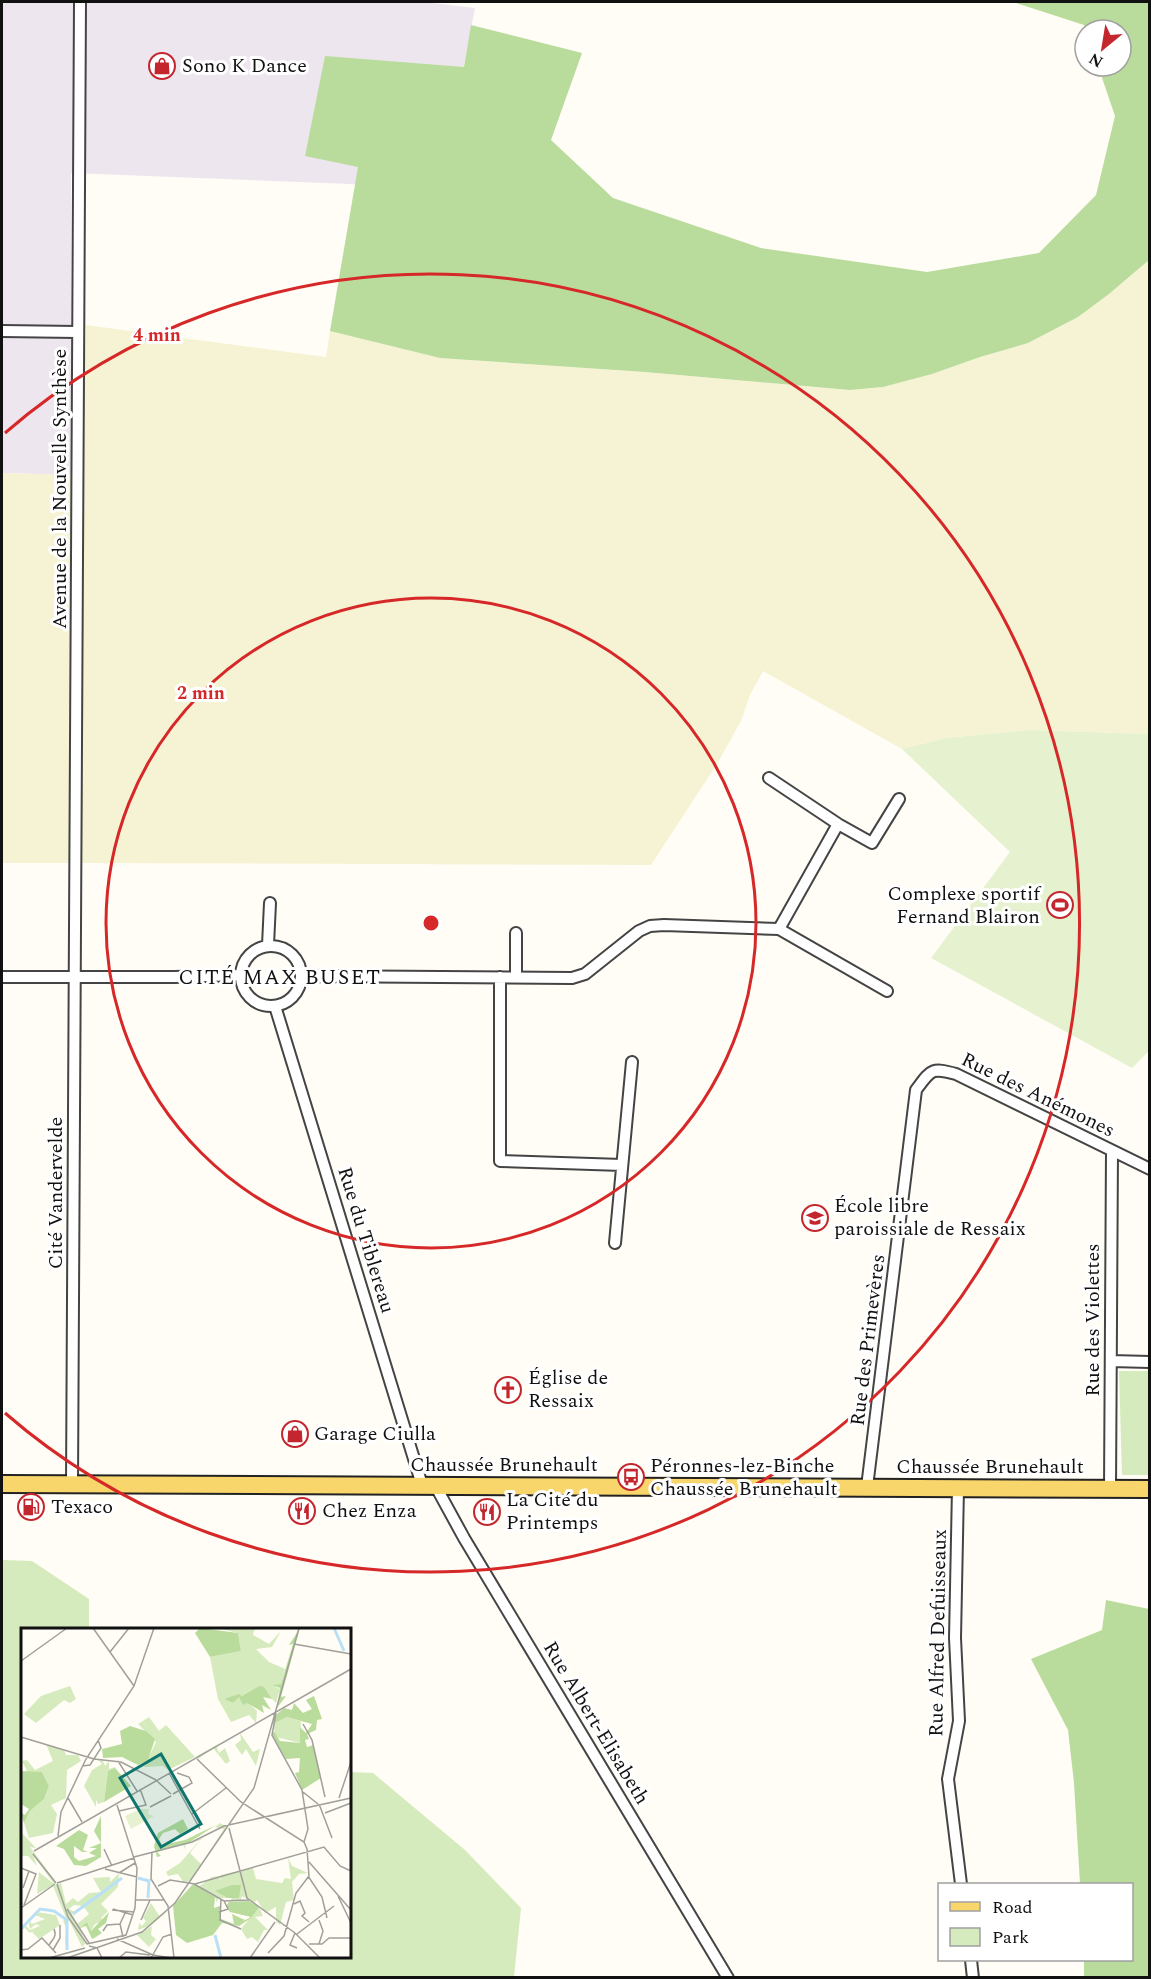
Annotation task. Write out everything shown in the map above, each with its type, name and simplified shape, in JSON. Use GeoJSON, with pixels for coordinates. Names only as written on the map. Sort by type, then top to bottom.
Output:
{"type":"FeatureCollection","features":[{"type":"Feature","properties":{"kind":"main road","name":"Chaussée Brunehault"},"geometry":{"type":"LineString","coordinates":[[2,1484],[1149,1489]]}},
{"type":"Feature","properties":{"kind":"street","name":"Avenue de la Nouvelle Synthèse"},"geometry":{"type":"LineString","coordinates":[[76,977],[80,2]]}},
{"type":"Feature","properties":{"kind":"street"},"geometry":{"type":"LineString","coordinates":[[2,331],[77,332]]}},
{"type":"Feature","properties":{"kind":"street"},"geometry":{"type":"LineString","coordinates":[[769,778],[838,824],[872,843],[899,799]]}},
{"type":"Feature","properties":{"kind":"street"},"geometry":{"type":"LineString","coordinates":[[780,929],[838,824]]}},
{"type":"Feature","properties":{"kind":"street"},"geometry":{"type":"LineString","coordinates":[[268,945],[270,903]]}},
{"type":"Feature","properties":{"kind":"street"},"geometry":{"type":"LineString","coordinates":[[302,976],[572,978],[585,974],[639,931],[650,926],[780,929],[887,991]]}},
{"type":"Feature","properties":{"kind":"street"},"geometry":{"type":"LineString","coordinates":[[516,933],[516,977]]}},
{"type":"Feature","properties":{"kind":"street"},"geometry":{"type":"LineString","coordinates":[[268,945],[279,946],[296,957],[302,976],[294,996],[275,1006],[266,1006],[251,998],[246,992],[241,975],[242,967],[252,952],[268,945]]}},
{"type":"Feature","properties":{"kind":"street"},"geometry":{"type":"LineString","coordinates":[[2,977],[241,975]]}},
{"type":"Feature","properties":{"kind":"street","name":"Cité Vandervelde"},"geometry":{"type":"LineString","coordinates":[[72,1485],[76,977]]}},
{"type":"Feature","properties":{"kind":"street"},"geometry":{"type":"LineString","coordinates":[[500,977],[500,1161],[622,1165]]}},
{"type":"Feature","properties":{"kind":"street","name":"Rue du Tiblereau"},"geometry":{"type":"LineString","coordinates":[[275,1006],[429,1485]]}},
{"type":"Feature","properties":{"kind":"street"},"geometry":{"type":"LineString","coordinates":[[615,1243],[632,1062]]}},
{"type":"Feature","properties":{"kind":"street","name":"Rue des Anémones"},"geometry":{"type":"LineString","coordinates":[[916,1090],[929,1073],[940,1069],[1149,1169]]}},
{"type":"Feature","properties":{"kind":"street","name":"Rue des Primevères"},"geometry":{"type":"LineString","coordinates":[[867,1487],[916,1090]]}},
{"type":"Feature","properties":{"kind":"street","name":"Rue des Violettes"},"geometry":{"type":"LineString","coordinates":[[1110,1489],[1112,1151]]}},
{"type":"Feature","properties":{"kind":"street"},"geometry":{"type":"LineString","coordinates":[[1111,1361],[1149,1362]]}},
{"type":"Feature","properties":{"kind":"street","name":"Rue Albert-Elisabeth"},"geometry":{"type":"LineString","coordinates":[[429,1485],[464,1538],[728,1977]]}},
{"type":"Feature","properties":{"kind":"street","name":"Rue Alfred Defuisseaux"},"geometry":{"type":"LineString","coordinates":[[958,1488],[955,1638],[959,1722],[948,1779],[961,1883]]}},
{"type":"Feature","properties":{"kind":"street"},"geometry":{"type":"LineString","coordinates":[[971,1961],[973,1977]]}},
{"type":"Feature","properties":{"kind":"shaded area"},"geometry":{"type":"Polygon","coordinates":[[[2,2],[423,2],[475,8],[439,196],[350,184],[71,173],[71,325],[75,475],[2,473],[2,2]]]}},
{"type":"Feature","properties":{"kind":"shaded area"},"geometry":{"type":"Polygon","coordinates":[[[1149,260],[1149,734],[1029,730],[946,738],[902,749],[763,671],[750,695],[741,721],[717,764],[651,865],[81,863],[83,420],[86,325],[326,357],[330,331],[440,358],[645,372],[850,390],[883,387],[1028,343],[1078,317],[1149,260]]]}},
{"type":"Feature","properties":{"kind":"shaded area"},"geometry":{"type":"Polygon","coordinates":[[[2,473],[75,475],[73,863],[2,863],[2,473]]]}},
{"type":"Feature","properties":{"kind":"green space"},"geometry":{"type":"Polygon","coordinates":[[[1013,2],[1150,2],[1149,260],[1078,317],[1028,343],[883,387],[850,390],[645,372],[440,358],[330,331],[358,167],[305,156],[325,56],[464,67],[471,25],[582,53],[551,140],[613,198],[761,248],[927,272],[1039,253],[1096,195],[1115,116],[1102,78],[1133,78],[1133,18],[1073,18],[1073,21],[1013,2]]]}},
{"type":"Feature","properties":{"kind":"green space","name":"Complexe sportif Fernand Blairon"},"geometry":{"type":"Polygon","coordinates":[[[1029,730],[1149,734],[1149,1051],[1132,1068],[931,958],[1010,852],[902,749],[946,738],[1029,730]]]}},
{"type":"Feature","properties":{"kind":"green space"},"geometry":{"type":"Polygon","coordinates":[[[1119,1371],[1149,1371],[1149,1475],[1122,1475],[1119,1371]]]}},
{"type":"Feature","properties":{"kind":"green space"},"geometry":{"type":"Polygon","coordinates":[[[2,1560],[32,1561],[89,1599],[89,1628],[21,1628],[21,1958],[351,1958],[351,1772],[373,1773],[465,1850],[521,1908],[514,1977],[2,1977],[2,1560]]]}},
{"type":"Feature","properties":{"kind":"green space"},"geometry":{"type":"Polygon","coordinates":[[[1106,1600],[1149,1609],[1149,1977],[1084,1977],[1084,1961],[1133,1961],[1133,1883],[1080,1883],[1074,1783],[1068,1730],[1031,1659],[1102,1630],[1106,1600]]]}},
{"type":"Feature","properties":{"kind":"place","name":"Sono K Dance"},"geometry":{"type":"Point","coordinates":[162,66]}},
{"type":"Feature","properties":{"kind":"place","name":"Complexe sportif Fernand Blairon"},"geometry":{"type":"Point","coordinates":[1060,905]}},
{"type":"Feature","properties":{"kind":"place","name":"École libre paroissiale de Ressaix"},"geometry":{"type":"Point","coordinates":[815,1218]}},
{"type":"Feature","properties":{"kind":"place","name":"Église de Ressaix"},"geometry":{"type":"Point","coordinates":[508,1390]}},
{"type":"Feature","properties":{"kind":"place","name":"Garage Ciulla"},"geometry":{"type":"Point","coordinates":[295,1434]}},
{"type":"Feature","properties":{"kind":"place","name":"Péronnes-lez-Binche Chaussée Brunehault"},"geometry":{"type":"Point","coordinates":[631,1477]}},
{"type":"Feature","properties":{"kind":"place","name":"Texaco"},"geometry":{"type":"Point","coordinates":[31,1507]}},
{"type":"Feature","properties":{"kind":"place","name":"Chez Enza"},"geometry":{"type":"Point","coordinates":[302,1511]}},
{"type":"Feature","properties":{"kind":"place","name":"La Cité du Printemps"},"geometry":{"type":"Point","coordinates":[487,1512]}},
{"type":"Feature","properties":{"kind":"district","name":"CITÉ MAX BUSET"},"geometry":{"type":"Point","coordinates":[280,978]}}]}
